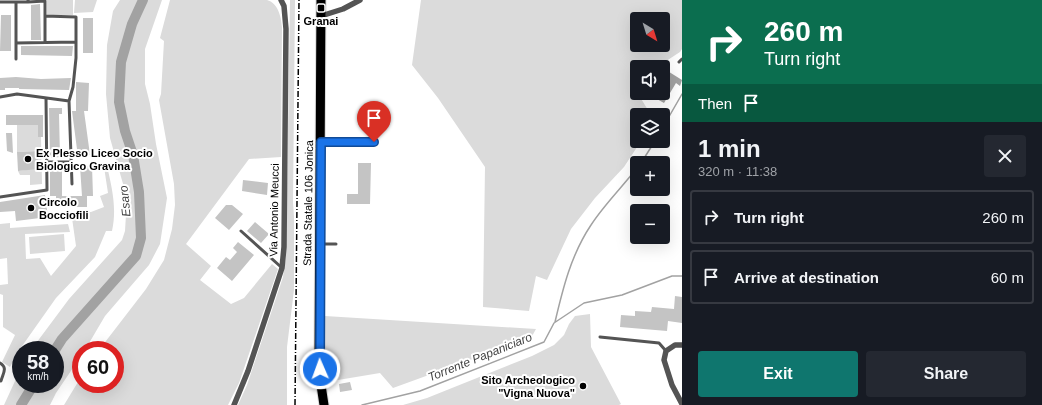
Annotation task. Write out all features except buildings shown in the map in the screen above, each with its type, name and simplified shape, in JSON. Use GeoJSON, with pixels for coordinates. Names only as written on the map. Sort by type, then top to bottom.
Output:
{"type":"FeatureCollection","features":[{"type":"Feature","properties":{"kind":"main road","name":"Strada Statale 106 Jonica"},"geometry":{"type":"LineString","coordinates":[[321,0],[319,354],[320,385],[324,405]]}},
{"type":"Feature","properties":{"kind":"street"},"geometry":{"type":"LineString","coordinates":[[277,0],[284,6]]}},
{"type":"Feature","properties":{"kind":"street"},"geometry":{"type":"LineString","coordinates":[[281,0],[284,6]]}},
{"type":"Feature","properties":{"kind":"street"},"geometry":{"type":"LineString","coordinates":[[321,16],[343,9],[360,0]]}},
{"type":"Feature","properties":{"kind":"street","name":"Via Antonio Meucci"},"geometry":{"type":"LineString","coordinates":[[234,405],[248,371],[282,268],[284,248],[286,29],[284,6]]}},
{"type":"Feature","properties":{"kind":"street"},"geometry":{"type":"LineString","coordinates":[[682,345],[675,345],[666,351],[664,360],[672,385],[682,404]]}},
{"type":"Feature","properties":{"kind":"lane"},"geometry":{"type":"LineString","coordinates":[[0,2],[45,1],[45,42]]}},
{"type":"Feature","properties":{"kind":"lane"},"geometry":{"type":"LineString","coordinates":[[16,2],[16,59]]}},
{"type":"Feature","properties":{"kind":"lane"},"geometry":{"type":"LineString","coordinates":[[45,16],[76,17],[76,58],[73,87],[69,101],[72,184]]}},
{"type":"Feature","properties":{"kind":"lane"},"geometry":{"type":"LineString","coordinates":[[16,43],[76,42]]}},
{"type":"Feature","properties":{"kind":"lane"},"geometry":{"type":"LineString","coordinates":[[0,97],[17,94],[69,101]]}},
{"type":"Feature","properties":{"kind":"lane"},"geometry":{"type":"LineString","coordinates":[[0,197],[47,190],[46,98]]}},
{"type":"Feature","properties":{"kind":"lane"},"geometry":{"type":"LineString","coordinates":[[321,142],[374,142]]}},
{"type":"Feature","properties":{"kind":"lane"},"geometry":{"type":"LineString","coordinates":[[46,162],[71,162]]}},
{"type":"Feature","properties":{"kind":"lane"},"geometry":{"type":"LineString","coordinates":[[241,232],[282,268]]}},
{"type":"Feature","properties":{"kind":"lane"},"geometry":{"type":"LineString","coordinates":[[320,244],[336,244]]}},
{"type":"Feature","properties":{"kind":"lane"},"geometry":{"type":"LineString","coordinates":[[600,337],[659,343],[666,351]]}},
{"type":"Feature","properties":{"kind":"lane"},"geometry":{"type":"LineString","coordinates":[[0,362],[5,366],[1,381]]}},
{"type":"Feature","properties":{"kind":"shaded area"},"geometry":{"type":"Polygon","coordinates":[[[47,0],[73,0],[73,15],[47,15],[47,0]]]}},
{"type":"Feature","properties":{"kind":"shaded area"},"geometry":{"type":"Polygon","coordinates":[[[75,0],[97,0],[93,12],[74,13],[75,0]]]}},
{"type":"Feature","properties":{"kind":"shaded area"},"geometry":{"type":"Polygon","coordinates":[[[120,0],[162,0],[145,49],[145,84],[167,198],[160,244],[149,265],[105,316],[90,341],[72,341],[72,369],[64,381],[64,341],[38,341],[69,299],[122,240],[125,231],[127,198],[110,138],[106,94],[107,45],[113,11],[120,0]]]}},
{"type":"Feature","properties":{"kind":"shaded area"},"geometry":{"type":"Polygon","coordinates":[[[170,0],[267,0],[274,4],[278,10],[282,27],[281,157],[249,159],[186,244],[211,266],[200,280],[231,304],[244,298],[272,264],[278,269],[239,383],[228,405],[64,405],[72,392],[124,393],[124,341],[106,341],[146,289],[164,260],[172,229],[175,205],[174,184],[159,100],[161,94],[164,41],[160,38],[170,0]]]}},
{"type":"Feature","properties":{"kind":"shaded area"},"geometry":{"type":"Polygon","coordinates":[[[290,0],[295,0],[293,202],[294,290],[287,347],[287,405],[238,405],[247,385],[283,277],[286,257],[290,0]]]}},
{"type":"Feature","properties":{"kind":"shaded area"},"geometry":{"type":"Polygon","coordinates":[[[421,0],[682,0],[682,49],[680,52],[668,60],[630,60],[630,100],[642,100],[647,108],[630,108],[630,148],[636,148],[624,167],[595,198],[571,229],[547,280],[536,276],[529,311],[483,307],[485,167],[438,98],[412,65],[421,0]]]}},
{"type":"Feature","properties":{"kind":"shaded area"},"geometry":{"type":"Polygon","coordinates":[[[670,72],[682,80],[680,86],[676,83],[670,93],[670,72]]]}},
{"type":"Feature","properties":{"kind":"shaded area"},"geometry":{"type":"Polygon","coordinates":[[[659,100],[666,100],[664,103],[659,100]]]}},
{"type":"Feature","properties":{"kind":"shaded area"},"geometry":{"type":"Polygon","coordinates":[[[17,125],[38,125],[38,137],[41,137],[42,184],[30,185],[30,175],[20,175],[18,171],[26,170],[26,166],[31,169],[38,169],[38,151],[17,152],[17,125]]]}},
{"type":"Feature","properties":{"kind":"shaded area"},"geometry":{"type":"Polygon","coordinates":[[[107,166],[114,206],[112,231],[106,231],[95,257],[56,298],[26,341],[12,341],[15,335],[3,327],[3,295],[0,294],[0,285],[8,284],[7,258],[0,259],[0,224],[10,223],[10,228],[68,224],[70,232],[25,234],[26,259],[40,258],[51,276],[76,246],[71,211],[91,212],[104,207],[100,196],[108,193],[104,167],[107,166]]]}},
{"type":"Feature","properties":{"kind":"shaded area"},"geometry":{"type":"Polygon","coordinates":[[[64,234],[65,251],[30,254],[29,237],[64,234]]]}},
{"type":"Feature","properties":{"kind":"shaded area"},"geometry":{"type":"Polygon","coordinates":[[[590,314],[591,347],[621,404],[619,405],[403,405],[427,398],[532,356],[554,345],[564,335],[575,316],[590,314]]]}},
{"type":"Feature","properties":{"kind":"shaded area"},"geometry":{"type":"Polygon","coordinates":[[[325,316],[536,329],[531,338],[393,388],[380,373],[326,382],[324,352],[325,316]]]}},
{"type":"Feature","properties":{"kind":"shaded area"},"geometry":{"type":"Polygon","coordinates":[[[12,341],[12,363],[10,367],[2,362],[12,341]]]}},
{"type":"Feature","properties":{"kind":"shaded area"},"geometry":{"type":"Polygon","coordinates":[[[12,388],[12,393],[56,393],[50,405],[4,405],[12,388]]]}},
{"type":"Feature","properties":{"kind":"waterway","name":"Esaro"},"geometry":{"type":"LineString","coordinates":[[61,341],[136,256],[141,238],[139,192],[133,155],[125,131],[119,102],[121,62],[132,24],[143,0]]}},
{"type":"Feature","properties":{"kind":"waterway"},"geometry":{"type":"LineString","coordinates":[[670,115],[682,94]]}},
{"type":"Feature","properties":{"kind":"waterway"},"geometry":{"type":"LineString","coordinates":[[645,156],[651,148]]}},
{"type":"Feature","properties":{"kind":"waterway"},"geometry":{"type":"LineString","coordinates":[[555,322],[568,272],[584,236],[601,211],[630,176]]}},
{"type":"Feature","properties":{"kind":"waterway","name":"Torrente Papaniciaro"},"geometry":{"type":"LineString","coordinates":[[362,405],[420,391],[544,342],[554,323],[584,303],[622,295],[672,276],[682,276]]}},
{"type":"Feature","properties":{"kind":"waterway","name":"Esaro"},"geometry":{"type":"LineString","coordinates":[[21,405],[28,393]]}},
{"type":"Feature","properties":{"kind":"railway"},"geometry":{"type":"LineString","coordinates":[[295,405],[299,0]]}},
{"type":"Feature","properties":{"kind":"place","name":"Granai"},"geometry":{"type":"Point","coordinates":[321,8]}},
{"type":"Feature","properties":{"kind":"place","name":"Ex Plesso Liceo Socio Biologico Gravina"},"geometry":{"type":"Point","coordinates":[28,159]}},
{"type":"Feature","properties":{"kind":"place","name":"Circolo Bocciofili"},"geometry":{"type":"Point","coordinates":[31,208]}},
{"type":"Feature","properties":{"kind":"place","name":"Sito Archeologico \"Vigna Nuova\""},"geometry":{"type":"Point","coordinates":[583,386]}},
{"type":"Feature","properties":{"kind":"route"},"geometry":{"type":"LineString","coordinates":[[320,369],[321,142],[374,142]]}}]}
